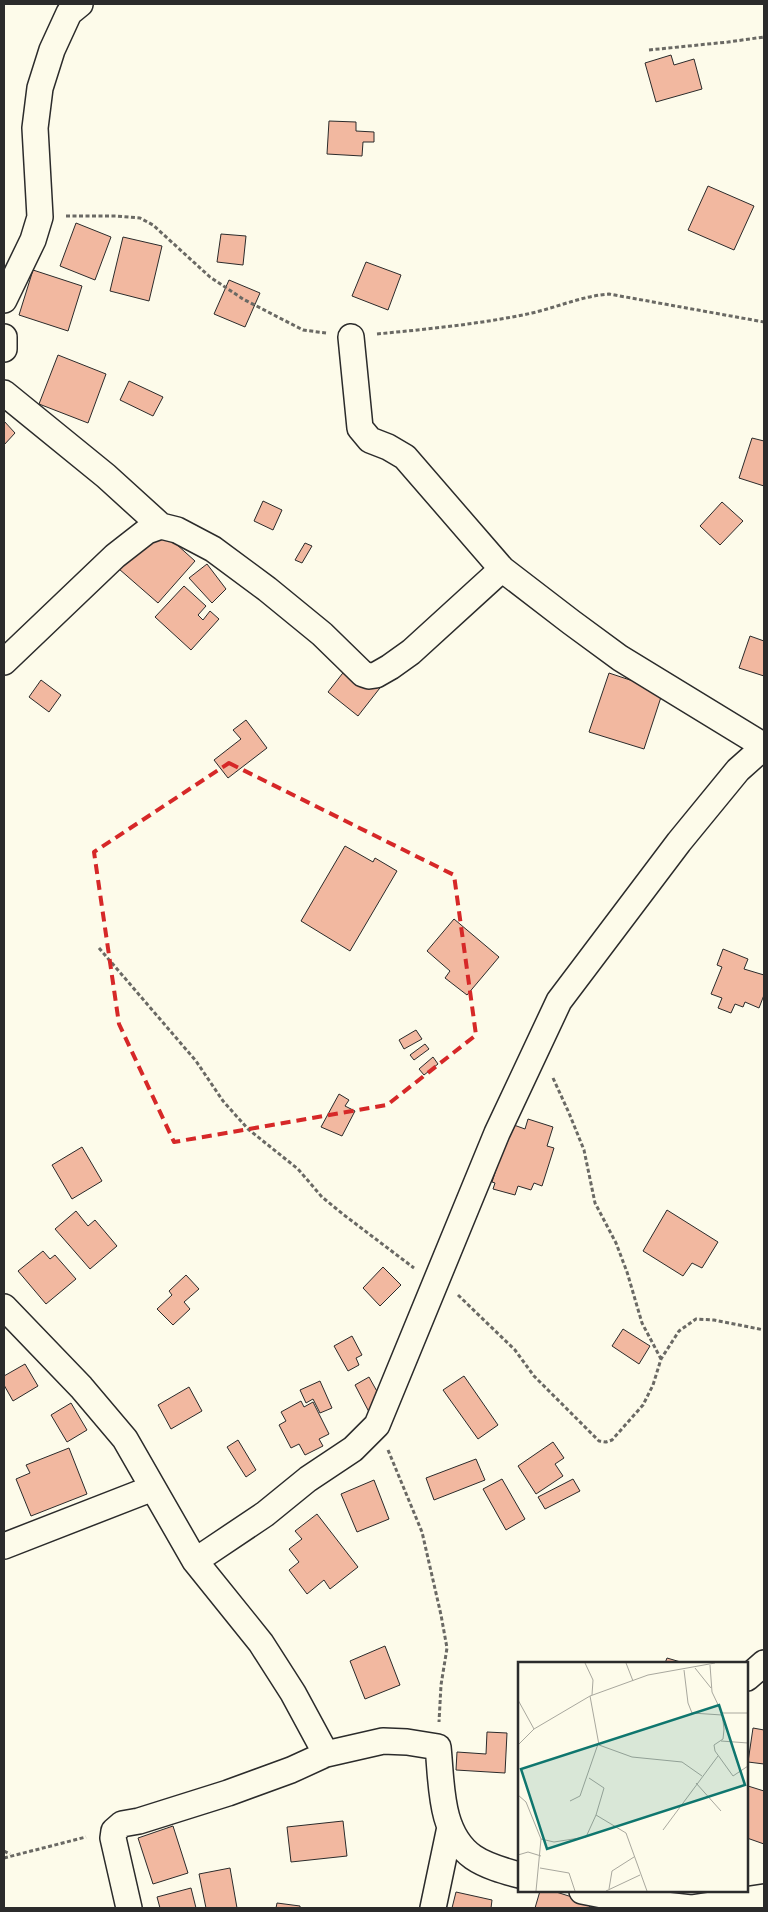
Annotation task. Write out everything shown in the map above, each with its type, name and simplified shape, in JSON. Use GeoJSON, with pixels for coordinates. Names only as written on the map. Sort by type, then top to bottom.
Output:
{"type":"FeatureCollection","features":[{"type":"Feature","properties":{"kind":"street"},"geometry":{"type":"LineString","coordinates":[[4,300],[33,240],[40,216],[34,128],[39,96],[52,50],[72,7]]}},
{"type":"Feature","properties":{"kind":"street"},"geometry":{"type":"LineString","coordinates":[[351,337],[360,428],[370,440],[388,447],[405,457],[502,569],[620,658],[764,746]]}},
{"type":"Feature","properties":{"kind":"street"},"geometry":{"type":"LineString","coordinates":[[4,338],[4,349]]}},
{"type":"Feature","properties":{"kind":"street"},"geometry":{"type":"LineString","coordinates":[[4,393],[106,476],[161,526],[177,530],[214,549],[267,588],[322,634],[363,674],[369,676],[376,675],[412,652],[502,569]]}},
{"type":"Feature","properties":{"kind":"street"},"geometry":{"type":"LineString","coordinates":[[4,662],[115,556],[146,531],[161,526]]}},
{"type":"Feature","properties":{"kind":"street"},"geometry":{"type":"LineString","coordinates":[[195,1561],[265,1514],[308,1479],[354,1449],[377,1425],[496,1133],[559,1001],[679,842],[738,770],[756,754],[764,751]]}},
{"type":"Feature","properties":{"kind":"street"},"geometry":{"type":"LineString","coordinates":[[4,1308],[81,1387],[125,1439],[195,1561],[261,1643],[293,1693],[326,1754]]}},
{"type":"Feature","properties":{"kind":"street"},"geometry":{"type":"LineString","coordinates":[[4,1546],[153,1488]]}},
{"type":"Feature","properties":{"kind":"street"},"geometry":{"type":"LineString","coordinates":[[748,1677],[764,1662]]}},
{"type":"Feature","properties":{"kind":"street"},"geometry":{"type":"LineString","coordinates":[[129,1908],[113,1838],[114,1831],[122,1824],[139,1821],[228,1793],[291,1770],[326,1754],[383,1741],[407,1742],[438,1747],[444,1808],[450,1827],[461,1844],[473,1857],[518,1875]]}},
{"type":"Feature","properties":{"kind":"street"},"geometry":{"type":"LineString","coordinates":[[433,1908],[450,1827]]}},
{"type":"Feature","properties":{"kind":"street"},"geometry":{"type":"LineString","coordinates":[[440,1870],[473,1857]]}},
{"type":"Feature","properties":{"kind":"street"},"geometry":{"type":"LineString","coordinates":[[587,1892],[638,1902],[680,1903],[764,1897]]}},
{"type":"Feature","properties":{"kind":"path"},"geometry":{"type":"LineString","coordinates":[[649,50],[764,37]]}},
{"type":"Feature","properties":{"kind":"path"},"geometry":{"type":"LineString","coordinates":[[40,216],[116,216],[140,218],[152,225],[210,277],[243,299],[303,330],[351,337],[532,313],[589,296],[609,294],[764,322]]}},
{"type":"Feature","properties":{"kind":"path"},"geometry":{"type":"LineString","coordinates":[[98,948],[196,1061],[223,1101],[248,1129],[298,1169],[330,1203],[410,1264],[437,1281],[516,1350],[534,1376],[598,1441],[606,1442],[612,1440],[643,1405],[653,1385],[661,1359],[679,1331],[696,1319],[714,1320],[764,1330]]}},
{"type":"Feature","properties":{"kind":"path"},"geometry":{"type":"LineString","coordinates":[[538,1043],[584,1150],[596,1204],[628,1272],[642,1323],[661,1359]]}},
{"type":"Feature","properties":{"kind":"path"},"geometry":{"type":"LineString","coordinates":[[377,1425],[422,1532],[441,1616],[447,1648],[441,1685],[438,1747]]}},
{"type":"Feature","properties":{"kind":"path"},"geometry":{"type":"LineString","coordinates":[[4,1858],[114,1831]]}},
{"type":"Feature","properties":{"kind":"path"},"geometry":{"type":"LineString","coordinates":[[4,1851],[10,1855]]}},
{"type":"Feature","properties":{"kind":"highlighted area"},"geometry":{"type":"Polygon","coordinates":[[[229,763],[454,875],[476,1035],[387,1105],[174,1142],[119,1024],[94,852],[229,763]]]}},
{"type":"Feature","properties":{"kind":"building"},"geometry":{"type":"Polygon","coordinates":[[[671,55],[674,65],[694,59],[702,89],[656,102],[645,63],[671,55]]]}},
{"type":"Feature","properties":{"kind":"building"},"geometry":{"type":"Polygon","coordinates":[[[329,121],[356,122],[356,131],[374,132],[374,142],[363,142],[362,156],[327,154],[329,121]]]}},
{"type":"Feature","properties":{"kind":"building"},"geometry":{"type":"Polygon","coordinates":[[[708,186],[754,206],[734,250],[688,230],[708,186]]]}},
{"type":"Feature","properties":{"kind":"building"},"geometry":{"type":"Polygon","coordinates":[[[76,223],[111,237],[95,280],[60,266],[76,223]]]}},
{"type":"Feature","properties":{"kind":"building"},"geometry":{"type":"Polygon","coordinates":[[[221,234],[246,236],[243,265],[217,262],[221,234]]]}},
{"type":"Feature","properties":{"kind":"building"},"geometry":{"type":"Polygon","coordinates":[[[123,237],[162,246],[149,301],[110,291],[123,237]]]}},
{"type":"Feature","properties":{"kind":"building"},"geometry":{"type":"Polygon","coordinates":[[[366,262],[401,275],[388,310],[352,296],[366,262]]]}},
{"type":"Feature","properties":{"kind":"building"},"geometry":{"type":"Polygon","coordinates":[[[33,270],[82,286],[68,331],[19,315],[33,270]]]}},
{"type":"Feature","properties":{"kind":"building"},"geometry":{"type":"Polygon","coordinates":[[[229,280],[260,293],[245,327],[214,314],[229,280]]]}},
{"type":"Feature","properties":{"kind":"building"},"geometry":{"type":"Polygon","coordinates":[[[58,355],[106,374],[88,423],[39,404],[58,355]]]}},
{"type":"Feature","properties":{"kind":"building"},"geometry":{"type":"Polygon","coordinates":[[[129,381],[163,397],[153,416],[120,400],[129,381]]]}},
{"type":"Feature","properties":{"kind":"building"},"geometry":{"type":"Polygon","coordinates":[[[4,421],[15,433],[4,445],[4,421]]]}},
{"type":"Feature","properties":{"kind":"building"},"geometry":{"type":"Polygon","coordinates":[[[752,438],[764,441],[764,486],[739,478],[752,438]]]}},
{"type":"Feature","properties":{"kind":"building"},"geometry":{"type":"Polygon","coordinates":[[[263,501],[282,510],[273,530],[254,521],[263,501]]]}},
{"type":"Feature","properties":{"kind":"building"},"geometry":{"type":"Polygon","coordinates":[[[722,502],[743,521],[720,545],[700,526],[722,502]]]}},
{"type":"Feature","properties":{"kind":"building"},"geometry":{"type":"Polygon","coordinates":[[[156,526],[195,561],[158,603],[119,569],[156,526]]]}},
{"type":"Feature","properties":{"kind":"building"},"geometry":{"type":"Polygon","coordinates":[[[305,543],[312,546],[302,563],[295,560],[305,543]]]}},
{"type":"Feature","properties":{"kind":"building"},"geometry":{"type":"Polygon","coordinates":[[[207,564],[226,589],[212,603],[189,578],[207,564]]]}},
{"type":"Feature","properties":{"kind":"building"},"geometry":{"type":"Polygon","coordinates":[[[184,586],[206,606],[198,615],[203,620],[210,611],[219,619],[191,650],[155,617],[184,586]]]}},
{"type":"Feature","properties":{"kind":"building"},"geometry":{"type":"Polygon","coordinates":[[[750,636],[764,641],[764,676],[739,668],[750,636]]]}},
{"type":"Feature","properties":{"kind":"building"},"geometry":{"type":"Polygon","coordinates":[[[353,660],[383,684],[358,716],[328,692],[353,660]]]}},
{"type":"Feature","properties":{"kind":"building"},"geometry":{"type":"Polygon","coordinates":[[[609,673],[663,691],[644,749],[589,732],[609,673]]]}},
{"type":"Feature","properties":{"kind":"building"},"geometry":{"type":"Polygon","coordinates":[[[41,680],[61,695],[49,712],[29,697],[41,680]]]}},
{"type":"Feature","properties":{"kind":"building"},"geometry":{"type":"Polygon","coordinates":[[[246,720],[267,748],[228,778],[214,760],[241,739],[233,730],[246,720]]]}},
{"type":"Feature","properties":{"kind":"building"},"geometry":{"type":"Polygon","coordinates":[[[345,846],[373,862],[375,858],[397,871],[350,951],[301,921],[345,846]]]}},
{"type":"Feature","properties":{"kind":"building"},"geometry":{"type":"Polygon","coordinates":[[[454,919],[499,957],[467,995],[445,978],[450,971],[427,951],[454,919]]]}},
{"type":"Feature","properties":{"kind":"building"},"geometry":{"type":"Polygon","coordinates":[[[723,949],[748,959],[744,969],[764,975],[764,995],[759,1008],[745,1002],[743,1007],[735,1004],[731,1013],[718,1008],[722,998],[711,994],[722,967],[717,965],[723,949]]]}},
{"type":"Feature","properties":{"kind":"building"},"geometry":{"type":"Polygon","coordinates":[[[416,1030],[422,1039],[404,1049],[399,1040],[416,1030]]]}},
{"type":"Feature","properties":{"kind":"building"},"geometry":{"type":"Polygon","coordinates":[[[425,1044],[429,1049],[414,1060],[410,1055],[425,1044]]]}},
{"type":"Feature","properties":{"kind":"building"},"geometry":{"type":"Polygon","coordinates":[[[433,1057],[438,1064],[424,1075],[419,1069],[433,1057]]]}},
{"type":"Feature","properties":{"kind":"building"},"geometry":{"type":"Polygon","coordinates":[[[339,1094],[349,1100],[345,1106],[355,1111],[342,1136],[321,1127],[339,1094]]]}},
{"type":"Feature","properties":{"kind":"building"},"geometry":{"type":"Polygon","coordinates":[[[528,1119],[553,1127],[547,1146],[554,1148],[542,1186],[534,1183],[531,1190],[518,1186],[515,1195],[493,1189],[495,1183],[492,1182],[511,1124],[525,1129],[528,1119]]]}},
{"type":"Feature","properties":{"kind":"building"},"geometry":{"type":"Polygon","coordinates":[[[82,1147],[102,1181],[72,1199],[52,1165],[82,1147]]]}},
{"type":"Feature","properties":{"kind":"building"},"geometry":{"type":"Polygon","coordinates":[[[667,1210],[718,1242],[702,1268],[692,1263],[683,1276],[643,1251],[667,1210]]]}},
{"type":"Feature","properties":{"kind":"building"},"geometry":{"type":"Polygon","coordinates":[[[76,1211],[88,1226],[95,1220],[117,1246],[90,1269],[55,1229],[76,1211]]]}},
{"type":"Feature","properties":{"kind":"building"},"geometry":{"type":"Polygon","coordinates":[[[43,1251],[50,1259],[55,1255],[76,1279],[46,1304],[18,1271],[43,1251]]]}},
{"type":"Feature","properties":{"kind":"building"},"geometry":{"type":"Polygon","coordinates":[[[383,1267],[401,1285],[380,1306],[363,1288],[383,1267]]]}},
{"type":"Feature","properties":{"kind":"building"},"geometry":{"type":"Polygon","coordinates":[[[186,1275],[199,1289],[184,1302],[190,1309],[173,1325],[157,1309],[172,1295],[169,1291],[186,1275]]]}},
{"type":"Feature","properties":{"kind":"building"},"geometry":{"type":"Polygon","coordinates":[[[623,1329],[650,1346],[639,1364],[612,1346],[623,1329]]]}},
{"type":"Feature","properties":{"kind":"building"},"geometry":{"type":"Polygon","coordinates":[[[352,1336],[362,1355],[356,1358],[359,1365],[348,1371],[334,1346],[352,1336]]]}},
{"type":"Feature","properties":{"kind":"building"},"geometry":{"type":"Polygon","coordinates":[[[25,1364],[38,1386],[13,1401],[4,1385],[4,1376],[25,1364]]]}},
{"type":"Feature","properties":{"kind":"building"},"geometry":{"type":"Polygon","coordinates":[[[464,1376],[498,1425],[478,1439],[443,1390],[464,1376]]]}},
{"type":"Feature","properties":{"kind":"building"},"geometry":{"type":"Polygon","coordinates":[[[369,1377],[384,1404],[369,1412],[355,1385],[369,1377]]]}},
{"type":"Feature","properties":{"kind":"building"},"geometry":{"type":"Polygon","coordinates":[[[320,1381],[332,1408],[320,1413],[313,1399],[306,1403],[300,1390],[320,1381]]]}},
{"type":"Feature","properties":{"kind":"building"},"geometry":{"type":"Polygon","coordinates":[[[189,1387],[202,1411],[171,1429],[158,1405],[189,1387]]]}},
{"type":"Feature","properties":{"kind":"building"},"geometry":{"type":"Polygon","coordinates":[[[301,1401],[304,1407],[313,1402],[329,1434],[319,1439],[323,1446],[305,1455],[299,1444],[291,1448],[279,1425],[286,1421],[281,1412],[301,1401]]]}},
{"type":"Feature","properties":{"kind":"building"},"geometry":{"type":"Polygon","coordinates":[[[71,1403],[87,1430],[67,1442],[51,1415],[71,1403]]]}},
{"type":"Feature","properties":{"kind":"building"},"geometry":{"type":"Polygon","coordinates":[[[238,1440],[256,1470],[246,1477],[227,1447],[238,1440]]]}},
{"type":"Feature","properties":{"kind":"building"},"geometry":{"type":"Polygon","coordinates":[[[553,1442],[564,1458],[555,1464],[563,1476],[536,1494],[518,1466],[553,1442]]]}},
{"type":"Feature","properties":{"kind":"building"},"geometry":{"type":"Polygon","coordinates":[[[69,1448],[87,1494],[31,1516],[16,1479],[30,1473],[26,1465],[69,1448]]]}},
{"type":"Feature","properties":{"kind":"building"},"geometry":{"type":"Polygon","coordinates":[[[476,1459],[485,1480],[434,1500],[426,1478],[476,1459]]]}},
{"type":"Feature","properties":{"kind":"building"},"geometry":{"type":"Polygon","coordinates":[[[502,1479],[525,1519],[506,1530],[483,1489],[502,1479]]]}},
{"type":"Feature","properties":{"kind":"building"},"geometry":{"type":"Polygon","coordinates":[[[573,1479],[580,1491],[545,1509],[538,1497],[573,1479]]]}},
{"type":"Feature","properties":{"kind":"building"},"geometry":{"type":"Polygon","coordinates":[[[374,1480],[389,1519],[357,1532],[341,1494],[374,1480]]]}},
{"type":"Feature","properties":{"kind":"building"},"geometry":{"type":"Polygon","coordinates":[[[317,1514],[358,1567],[330,1589],[324,1580],[307,1594],[289,1570],[299,1562],[289,1549],[302,1539],[295,1531],[317,1514]]]}},
{"type":"Feature","properties":{"kind":"building"},"geometry":{"type":"Polygon","coordinates":[[[385,1646],[400,1685],[365,1699],[350,1661],[385,1646]]]}},
{"type":"Feature","properties":{"kind":"building"},"geometry":{"type":"Polygon","coordinates":[[[667,1658],[681,1662],[665,1662],[667,1658]]]}},
{"type":"Feature","properties":{"kind":"building"},"geometry":{"type":"Polygon","coordinates":[[[753,1728],[764,1730],[764,1764],[748,1762],[753,1728]]]}},
{"type":"Feature","properties":{"kind":"building"},"geometry":{"type":"Polygon","coordinates":[[[487,1732],[507,1733],[505,1773],[456,1770],[457,1752],[486,1754],[487,1732]]]}},
{"type":"Feature","properties":{"kind":"building"},"geometry":{"type":"Polygon","coordinates":[[[748,1786],[764,1791],[764,1844],[748,1838],[748,1786]]]}},
{"type":"Feature","properties":{"kind":"building"},"geometry":{"type":"Polygon","coordinates":[[[343,1821],[347,1856],[291,1862],[287,1827],[343,1821]]]}},
{"type":"Feature","properties":{"kind":"building"},"geometry":{"type":"Polygon","coordinates":[[[173,1826],[188,1873],[153,1884],[138,1838],[173,1826]]]}},
{"type":"Feature","properties":{"kind":"building"},"geometry":{"type":"Polygon","coordinates":[[[230,1868],[237,1908],[206,1908],[199,1874],[230,1868]]]}},
{"type":"Feature","properties":{"kind":"building"},"geometry":{"type":"Polygon","coordinates":[[[191,1888],[196,1908],[160,1908],[157,1897],[191,1888]]]}},
{"type":"Feature","properties":{"kind":"building"},"geometry":{"type":"Polygon","coordinates":[[[456,1892],[492,1900],[491,1908],[452,1908],[456,1892]]]}},
{"type":"Feature","properties":{"kind":"building"},"geometry":{"type":"Polygon","coordinates":[[[540,1892],[556,1892],[591,1903],[589,1908],[535,1908],[540,1892]]]}},
{"type":"Feature","properties":{"kind":"building"},"geometry":{"type":"Polygon","coordinates":[[[277,1903],[300,1906],[300,1908],[276,1908],[277,1903]]]}}]}
